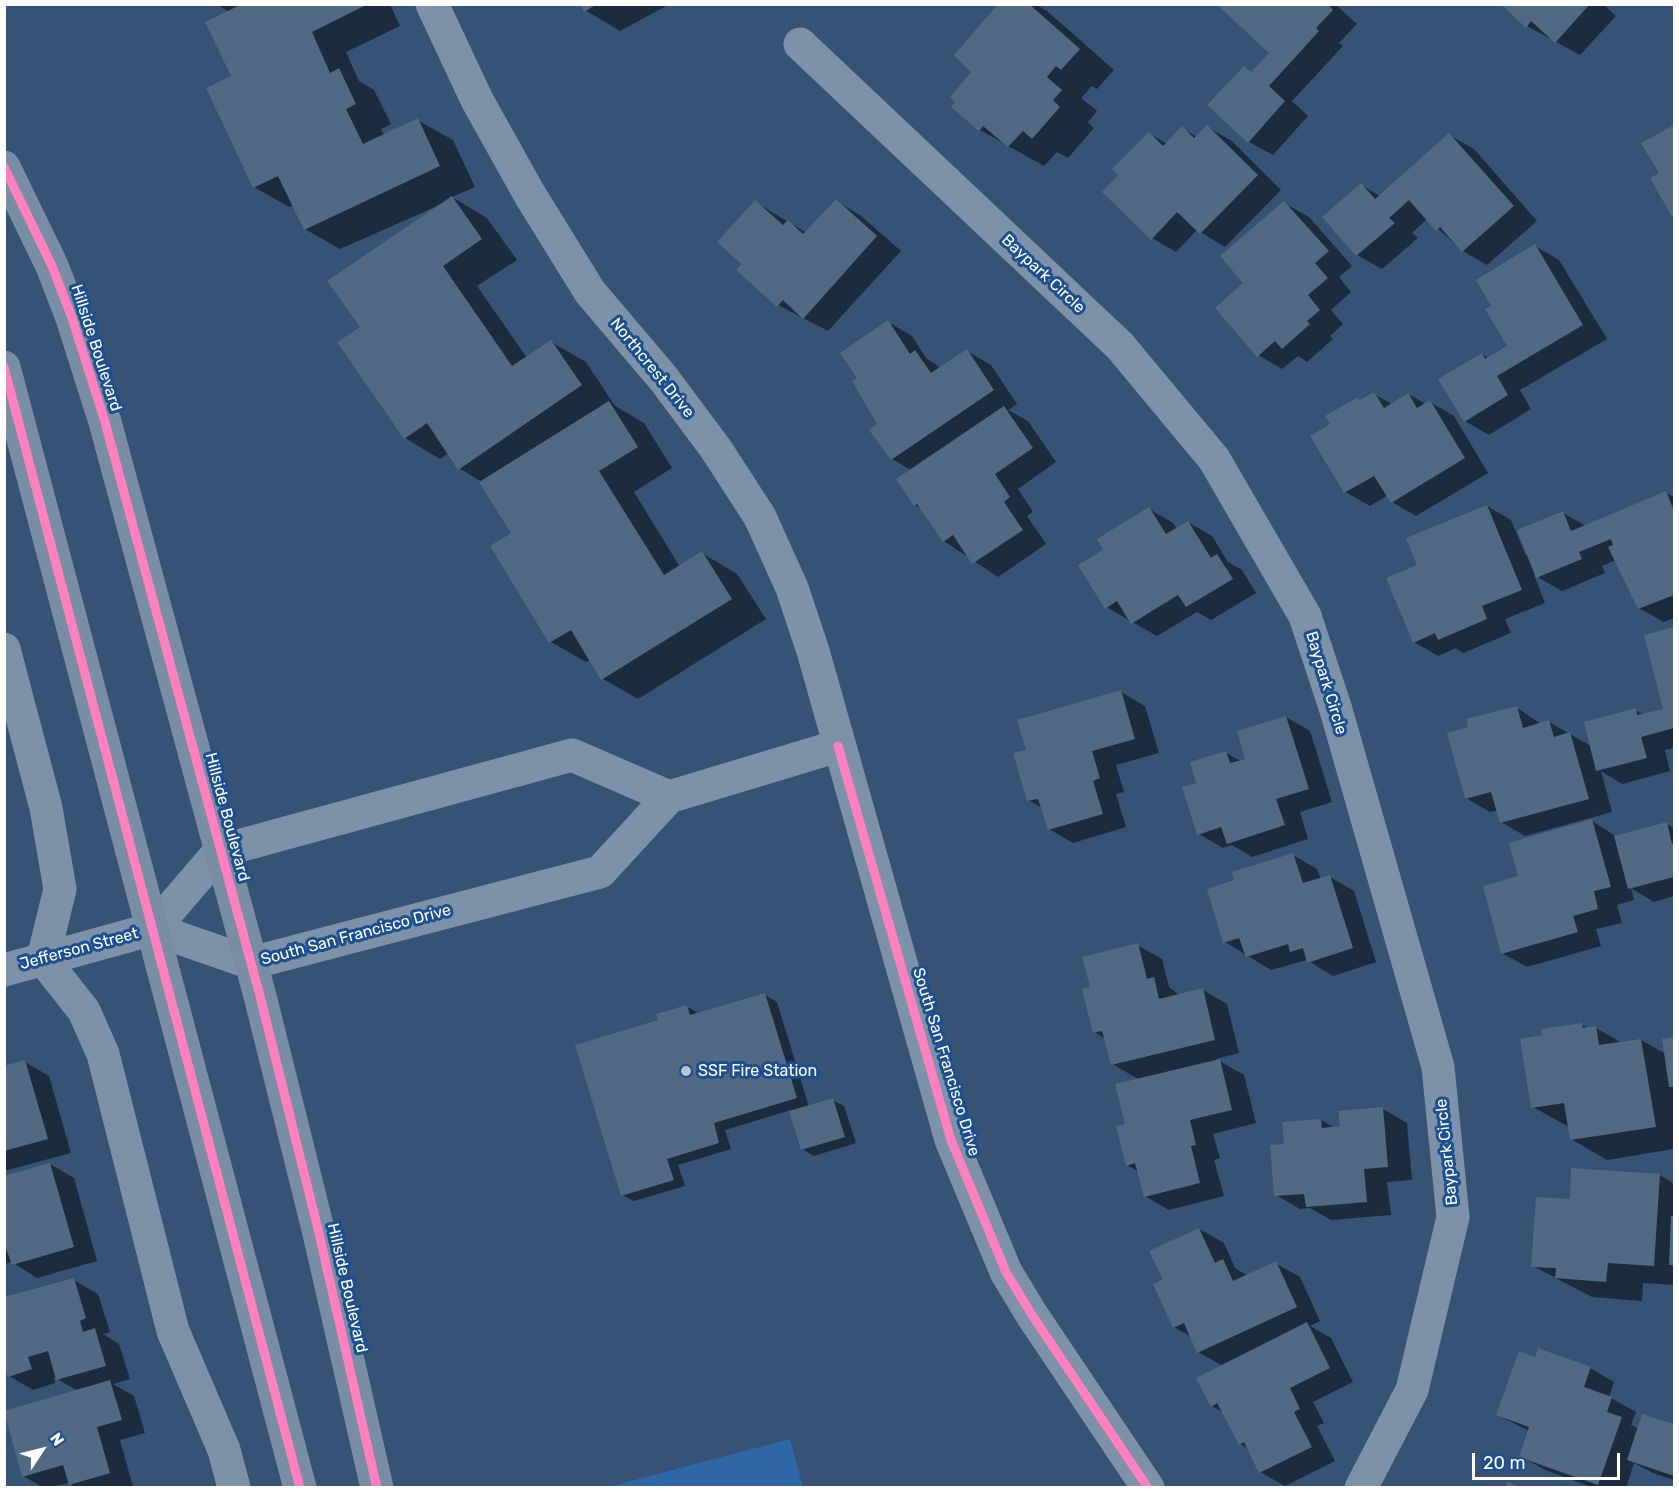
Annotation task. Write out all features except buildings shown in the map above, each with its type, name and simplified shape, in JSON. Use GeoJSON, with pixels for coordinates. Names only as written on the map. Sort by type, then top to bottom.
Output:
{"type":"FeatureCollection","features":[{"type":"Feature","properties":{"kind":"main road","name":"Hillside Boulevard"},"geometry":{"type":"LineString","coordinates":[[4,167],[52,266],[90,371],[251,963],[318,1229],[377,1488]]}},
{"type":"Feature","properties":{"kind":"main road"},"geometry":{"type":"LineString","coordinates":[[4,367],[300,1488]]}},
{"type":"Feature","properties":{"kind":"street","name":"Northcrest Drive"},"geometry":{"type":"LineString","coordinates":[[432,4],[477,100],[530,195],[590,292],[663,378],[716,448],[760,517],[792,588],[813,651],[838,746]]}},
{"type":"Feature","properties":{"kind":"street","name":"Baypark Circle"},"geometry":{"type":"LineString","coordinates":[[800,44],[1120,346],[1214,459],[1305,616],[1336,710],[1438,1067],[1453,1217],[1412,1390],[1361,1488]]}},
{"type":"Feature","properties":{"kind":"street"},"geometry":{"type":"LineString","coordinates":[[4,649],[46,808],[60,889],[43,959],[84,1011],[103,1054],[173,1331],[224,1450],[234,1488]]}},
{"type":"Feature","properties":{"kind":"street"},"geometry":{"type":"LineString","coordinates":[[153,928],[220,850],[572,755],[669,797],[838,746]]}},
{"type":"Feature","properties":{"kind":"street","name":"South San Francisco Drive"},"geometry":{"type":"LineString","coordinates":[[838,746],[951,1140],[978,1206],[1006,1272],[1032,1316],[1148,1488]]}},
{"type":"Feature","properties":{"kind":"street","name":"South San Francisco Drive"},"geometry":{"type":"LineString","coordinates":[[153,928],[251,963],[600,872],[669,797]]}},
{"type":"Feature","properties":{"kind":"street","name":"Jefferson Street"},"geometry":{"type":"LineString","coordinates":[[4,969],[153,928]]}},
{"type":"Feature","properties":{"kind":"shaded area"},"geometry":{"type":"Polygon","coordinates":[[[790,1439],[803,1487],[608,1487],[790,1439]]]}},
{"type":"Feature","properties":{"kind":"cycle path"},"geometry":{"type":"LineString","coordinates":[[4,167],[52,266],[72,318],[105,422],[260,996],[318,1229],[377,1488]]}},
{"type":"Feature","properties":{"kind":"cycle path"},"geometry":{"type":"LineString","coordinates":[[4,367],[300,1488]]}},
{"type":"Feature","properties":{"kind":"cycle path"},"geometry":{"type":"LineString","coordinates":[[838,746],[951,1140],[1006,1272],[1032,1315],[1148,1488]]}},
{"type":"Feature","properties":{"kind":"place","name":"SSF Fire Station"},"geometry":{"type":"Point","coordinates":[686,1071]}}]}
